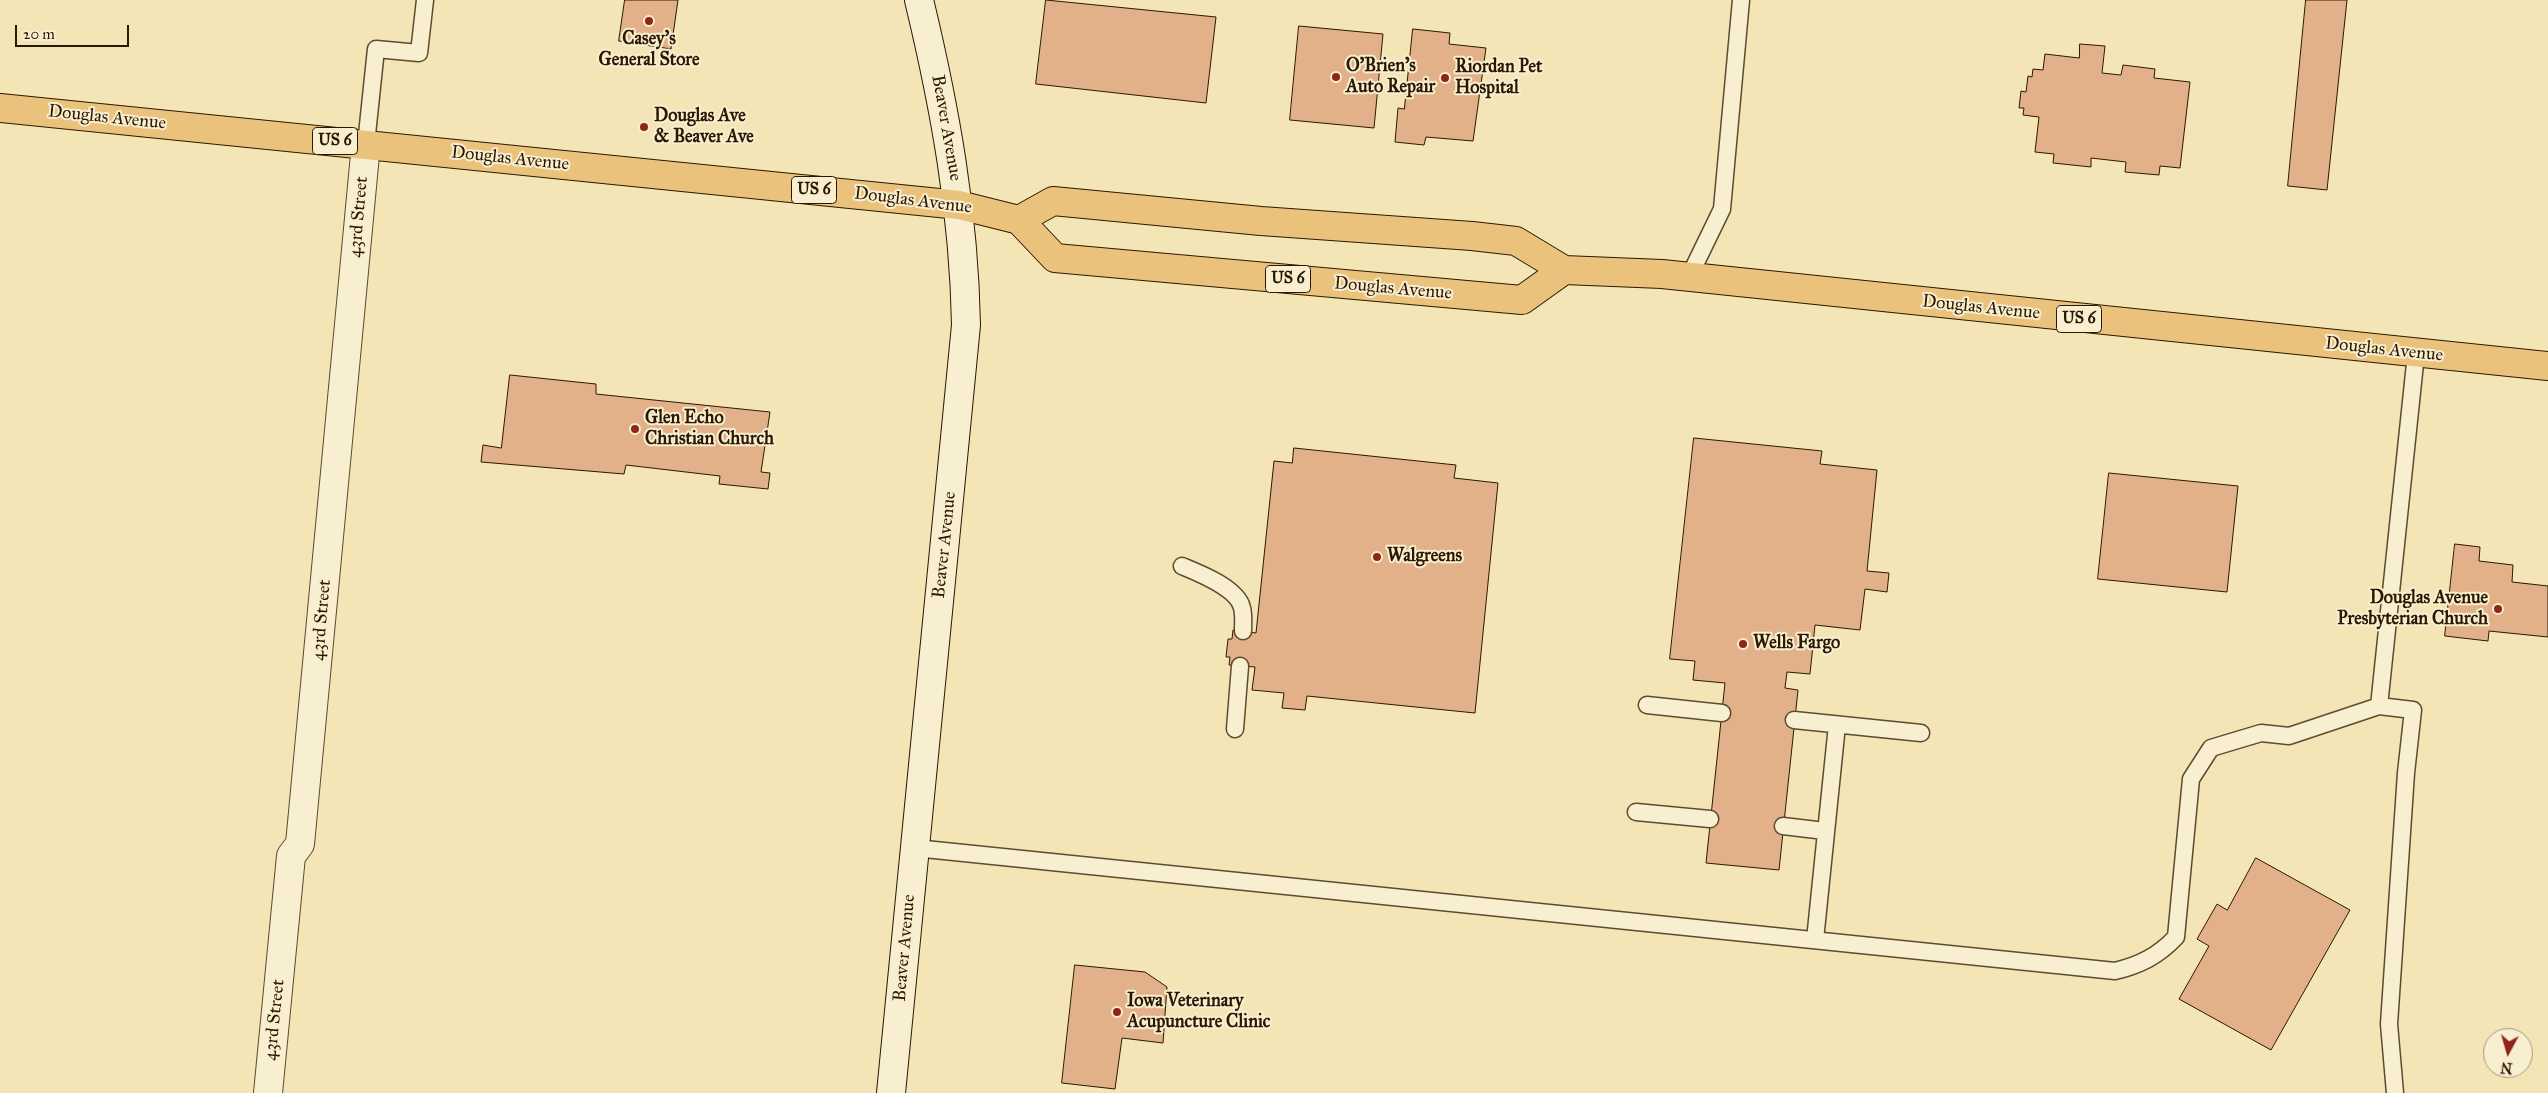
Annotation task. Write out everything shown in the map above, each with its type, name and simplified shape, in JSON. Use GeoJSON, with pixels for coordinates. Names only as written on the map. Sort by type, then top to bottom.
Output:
{"type":"FeatureCollection","features":[{"type":"Feature","properties":{"kind":"main road","name":"Beaver Avenue"},"geometry":{"type":"LineString","coordinates":[[892,1093],[965,334],[965,261],[959,205],[933,56],[919,0]]}},
{"type":"Feature","properties":{"kind":"main road","name":"Douglas Avenue"},"geometry":{"type":"LineString","coordinates":[[0,108],[959,205],[1019,220],[1056,258],[1522,300],[1564,270]]}},
{"type":"Feature","properties":{"kind":"main road","name":"43rd Street"},"geometry":{"type":"LineString","coordinates":[[268,1093],[291,856],[300,844],[366,144]]}},
{"type":"Feature","properties":{"kind":"main road","name":"Douglas Avenue"},"geometry":{"type":"LineString","coordinates":[[1019,220],[1052,200],[1261,221],[1472,236],[1516,241],[1564,270],[1689,277],[2416,354],[2548,366]]}},
{"type":"Feature","properties":{"kind":"lane"},"geometry":{"type":"LineString","coordinates":[[366,144],[376,48],[418,53],[425,0]]}},
{"type":"Feature","properties":{"kind":"lane"},"geometry":{"type":"LineString","coordinates":[[1689,277],[1722,209],[1741,0]]}},
{"type":"Feature","properties":{"kind":"lane"},"geometry":{"type":"LineString","coordinates":[[2379,706],[2416,354]]}},
{"type":"Feature","properties":{"kind":"lane"},"geometry":{"type":"LineString","coordinates":[[1182,566],[1208,577],[1231,592],[1242,606],[1243,631]]}},
{"type":"Feature","properties":{"kind":"lane"},"geometry":{"type":"LineString","coordinates":[[1234,729],[1240,666]]}},
{"type":"Feature","properties":{"kind":"lane"},"geometry":{"type":"LineString","coordinates":[[1647,705],[1722,713]]}},
{"type":"Feature","properties":{"kind":"lane"},"geometry":{"type":"LineString","coordinates":[[915,848],[2115,971],[2136,966],[2153,958],[2176,937],[2191,779],[2212,748],[2261,733],[2289,736],[2379,706],[2413,710],[2406,772],[2389,1024],[2395,1093]]}},
{"type":"Feature","properties":{"kind":"lane"},"geometry":{"type":"LineString","coordinates":[[1794,720],[1921,733]]}},
{"type":"Feature","properties":{"kind":"lane"},"geometry":{"type":"LineString","coordinates":[[1815,940],[1837,725]]}},
{"type":"Feature","properties":{"kind":"lane"},"geometry":{"type":"LineString","coordinates":[[1636,812],[1710,820]]}},
{"type":"Feature","properties":{"kind":"lane"},"geometry":{"type":"LineString","coordinates":[[1783,826],[1825,831]]}},
{"type":"Feature","properties":{"kind":"building","name":"Casey's General Store"},"geometry":{"type":"Polygon","coordinates":[[[625,0],[678,0],[671,49],[619,41],[625,0]]]}},
{"type":"Feature","properties":{"kind":"building"},"geometry":{"type":"Polygon","coordinates":[[[1046,0],[1216,17],[1206,103],[1036,84],[1046,0]]]}},
{"type":"Feature","properties":{"kind":"building"},"geometry":{"type":"Polygon","coordinates":[[[2306,0],[2347,0],[2327,190],[2288,186],[2306,0]]]}},
{"type":"Feature","properties":{"kind":"building","name":"O'Brien's Auto Repair"},"geometry":{"type":"Polygon","coordinates":[[[1299,26],[1383,34],[1374,128],[1290,120],[1299,26]]]}},
{"type":"Feature","properties":{"kind":"building","name":"Riordan Pet Hospital"},"geometry":{"type":"Polygon","coordinates":[[[1413,29],[1450,33],[1449,44],[1486,48],[1473,141],[1426,137],[1424,145],[1395,142],[1398,108],[1404,109],[1413,29]]]}},
{"type":"Feature","properties":{"kind":"building"},"geometry":{"type":"Polygon","coordinates":[[[2080,44],[2105,46],[2102,73],[2121,75],[2123,65],[2155,69],[2154,78],[2190,82],[2180,168],[2160,166],[2159,175],[2125,172],[2126,162],[2091,158],[2091,167],[2053,163],[2054,154],[2035,152],[2039,117],[2023,115],[2024,108],[2019,108],[2021,91],[2026,92],[2028,76],[2032,77],[2033,69],[2043,70],[2045,54],[2079,58],[2080,44]]]}},
{"type":"Feature","properties":{"kind":"building","name":"Glen Echo Christian Church"},"geometry":{"type":"Polygon","coordinates":[[[510,375],[596,384],[596,394],[770,412],[761,472],[770,473],[768,489],[719,484],[720,476],[626,465],[624,474],[481,462],[483,445],[501,448],[510,375]]]}},
{"type":"Feature","properties":{"kind":"building","name":"Wells Fargo"},"geometry":{"type":"Polygon","coordinates":[[[1694,438],[1822,451],[1820,464],[1877,470],[1867,571],[1889,573],[1887,592],[1865,589],[1860,630],[1815,625],[1810,674],[1787,672],[1785,688],[1798,690],[1779,870],[1706,863],[1725,683],[1693,680],[1695,661],[1670,659],[1694,438]]]}},
{"type":"Feature","properties":{"kind":"building","name":"Walgreens"},"geometry":{"type":"Polygon","coordinates":[[[1294,448],[1456,465],[1454,478],[1498,483],[1475,713],[1307,696],[1305,710],[1282,708],[1284,693],[1252,690],[1255,667],[1229,665],[1230,657],[1226,657],[1228,639],[1232,639],[1233,630],[1256,633],[1274,461],[1292,463],[1294,448]]]}},
{"type":"Feature","properties":{"kind":"building"},"geometry":{"type":"Polygon","coordinates":[[[2109,473],[2238,486],[2227,592],[2098,579],[2109,473]]]}},
{"type":"Feature","properties":{"kind":"building","name":"Douglas Avenue Presbyterian Church"},"geometry":{"type":"Polygon","coordinates":[[[2455,544],[2480,547],[2479,561],[2513,565],[2512,582],[2548,586],[2548,637],[2489,631],[2488,641],[2445,636],[2455,544]]]}},
{"type":"Feature","properties":{"kind":"building"},"geometry":{"type":"Polygon","coordinates":[[[2256,858],[2350,910],[2271,1050],[2179,999],[2209,946],[2197,939],[2217,904],[2227,910],[2256,858]]]}},
{"type":"Feature","properties":{"kind":"building","name":"Iowa Veterinary Acupuncture Clinic"},"geometry":{"type":"Polygon","coordinates":[[[1075,965],[1145,972],[1167,987],[1163,1043],[1122,1038],[1115,1089],[1062,1083],[1075,965]]]}},
{"type":"Feature","properties":{"kind":"place","name":"Casey's General Store"},"geometry":{"type":"Point","coordinates":[649,21]}},
{"type":"Feature","properties":{"kind":"place","name":"O'Brien's Auto Repair"},"geometry":{"type":"Point","coordinates":[1336,77]}},
{"type":"Feature","properties":{"kind":"place","name":"Riordan Pet Hospital"},"geometry":{"type":"Point","coordinates":[1445,78]}},
{"type":"Feature","properties":{"kind":"place","name":"Douglas Ave & Beaver Ave"},"geometry":{"type":"Point","coordinates":[644,127]}},
{"type":"Feature","properties":{"kind":"place","name":"Glen Echo Christian Church"},"geometry":{"type":"Point","coordinates":[635,429]}},
{"type":"Feature","properties":{"kind":"place","name":"Walgreens"},"geometry":{"type":"Point","coordinates":[1377,557]}},
{"type":"Feature","properties":{"kind":"place","name":"Douglas Avenue Presbyterian Church"},"geometry":{"type":"Point","coordinates":[2498,609]}},
{"type":"Feature","properties":{"kind":"place","name":"Wells Fargo"},"geometry":{"type":"Point","coordinates":[1743,644]}},
{"type":"Feature","properties":{"kind":"place","name":"Iowa Veterinary Acupuncture Clinic"},"geometry":{"type":"Point","coordinates":[1117,1012]}}]}
